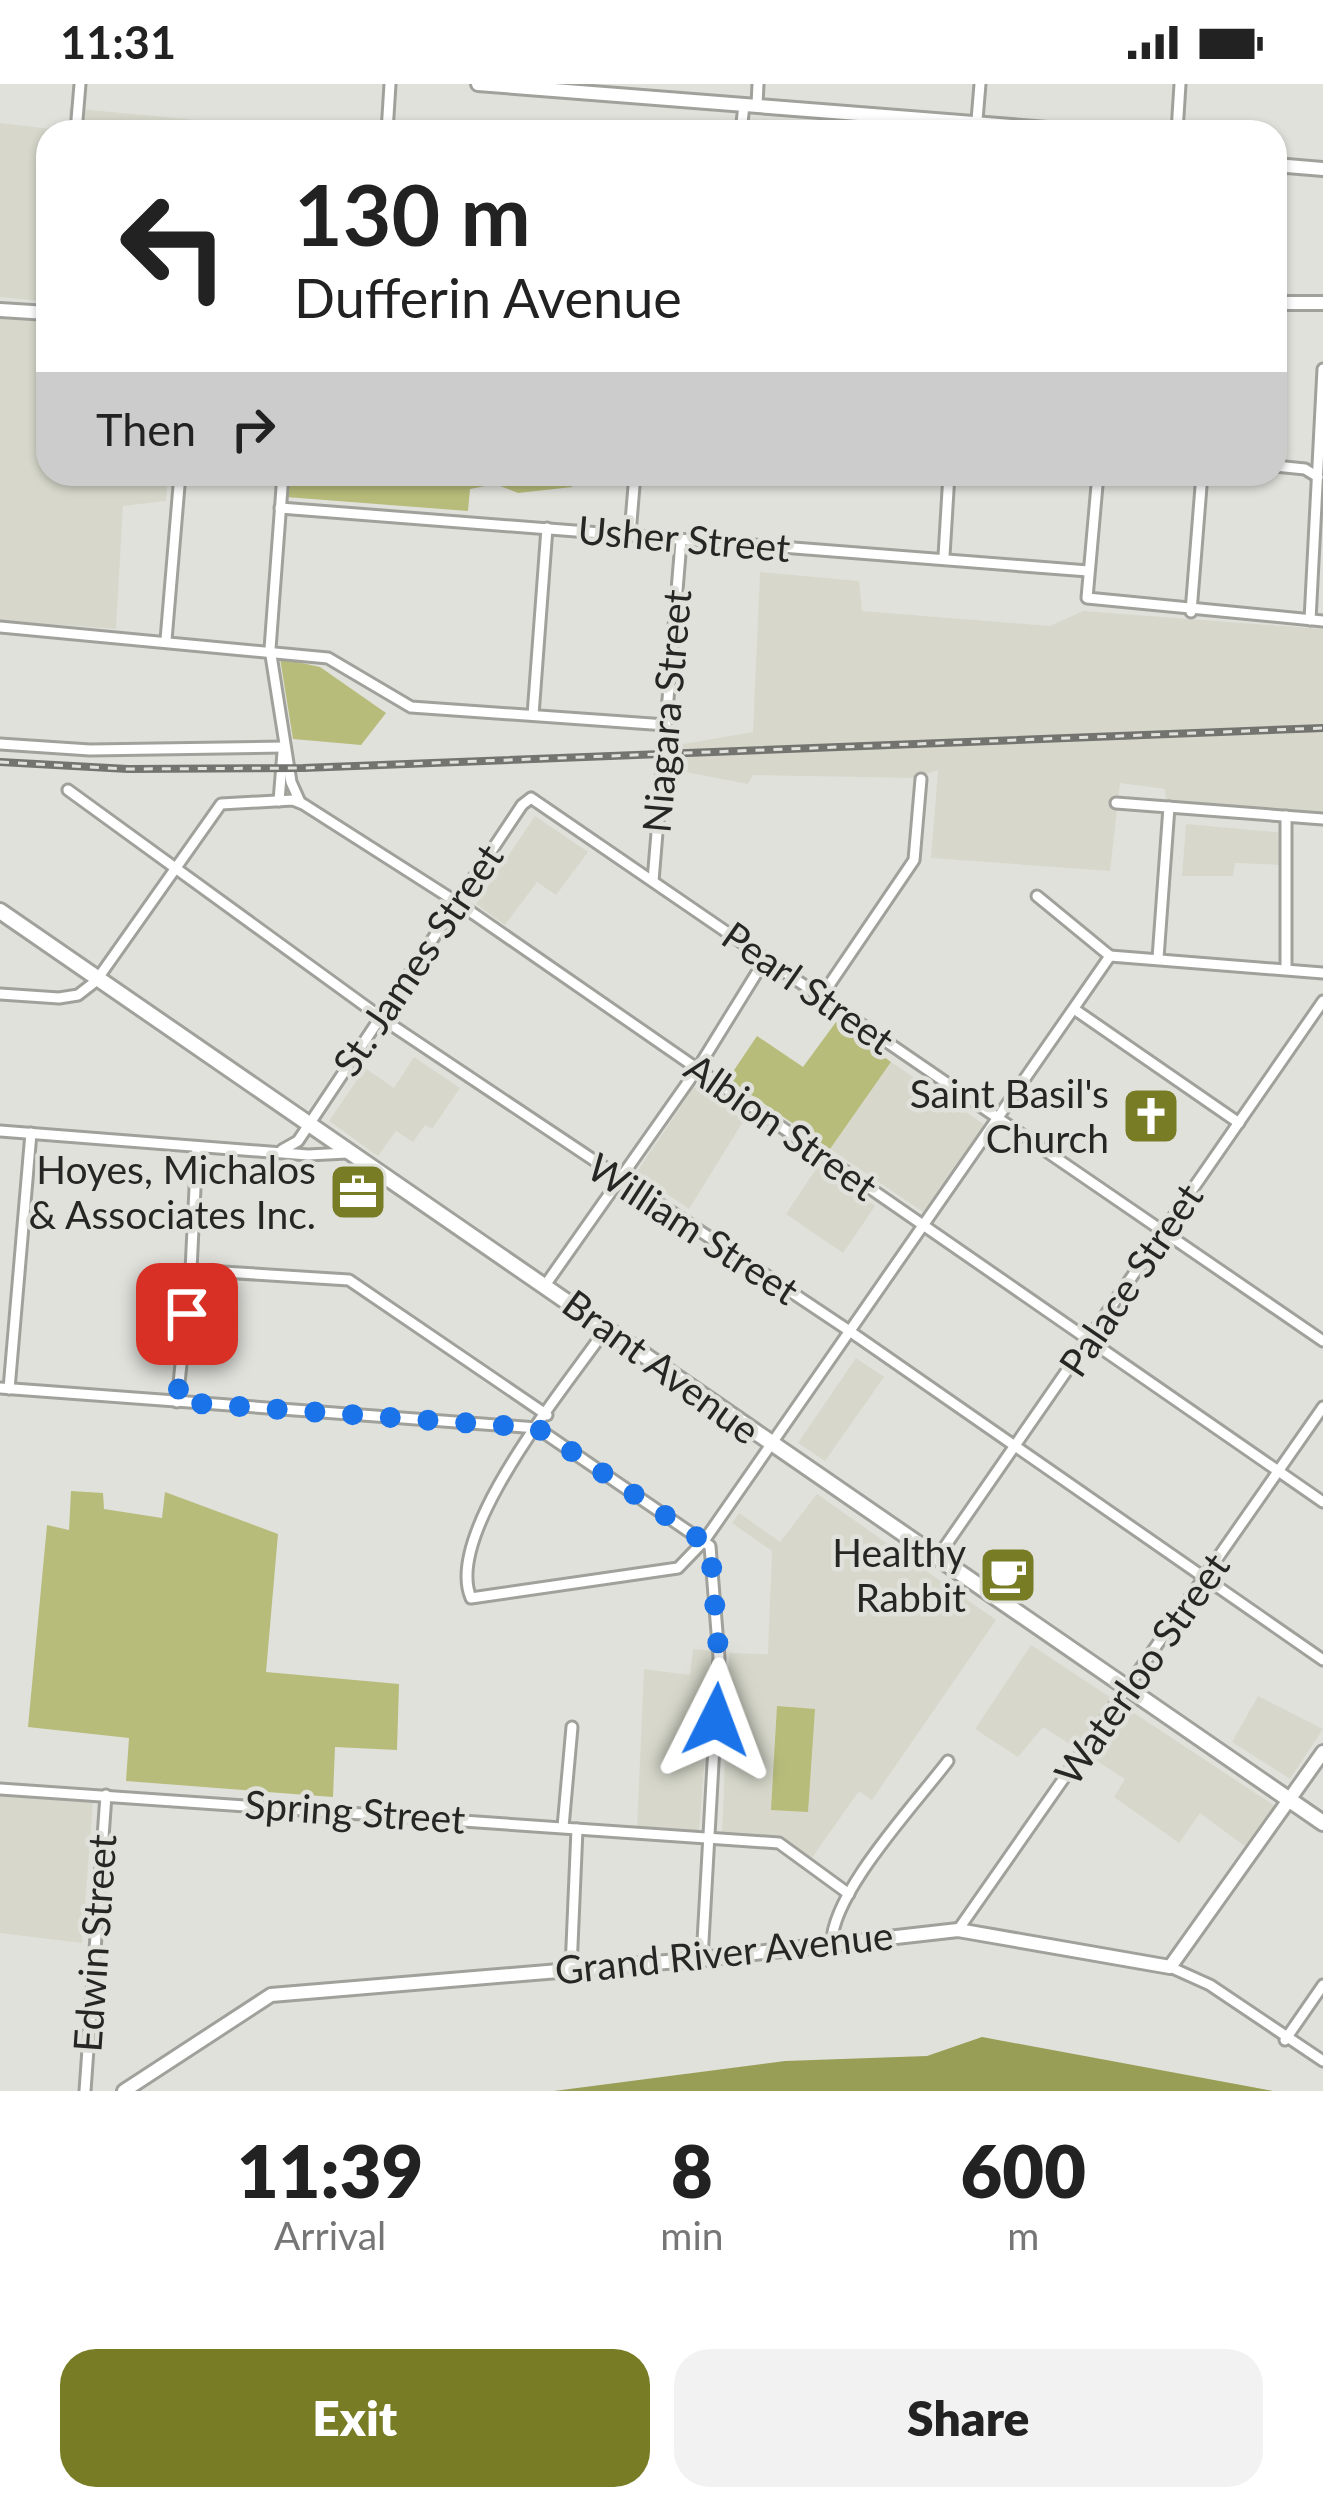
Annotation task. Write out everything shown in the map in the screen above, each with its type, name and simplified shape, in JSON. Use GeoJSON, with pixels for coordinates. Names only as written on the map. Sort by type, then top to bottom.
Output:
{"type":"FeatureCollection","features":[{"type":"Feature","properties":{"kind":"main road","name":"Brant Avenue"},"geometry":{"type":"LineString","coordinates":[[0,911],[1323,1823]]}},
{"type":"Feature","properties":{"kind":"street"},"geometry":{"type":"LineString","coordinates":[[77,120],[80,84]]}},
{"type":"Feature","properties":{"kind":"street"},"geometry":{"type":"LineString","coordinates":[[388,120],[390,84]]}},
{"type":"Feature","properties":{"kind":"street"},"geometry":{"type":"LineString","coordinates":[[478,84],[616,89],[904,120]]}},
{"type":"Feature","properties":{"kind":"street"},"geometry":{"type":"LineString","coordinates":[[745,120],[758,84]]}},
{"type":"Feature","properties":{"kind":"street"},"geometry":{"type":"LineString","coordinates":[[977,120],[980,84]]}},
{"type":"Feature","properties":{"kind":"street"},"geometry":{"type":"LineString","coordinates":[[1178,120],[1180,84]]}},
{"type":"Feature","properties":{"kind":"street"},"geometry":{"type":"LineString","coordinates":[[1287,166],[1323,169]]}},
{"type":"Feature","properties":{"kind":"street"},"geometry":{"type":"LineString","coordinates":[[1287,303],[1323,303]]}},
{"type":"Feature","properties":{"kind":"street"},"geometry":{"type":"LineString","coordinates":[[0,310],[36,312]]}},
{"type":"Feature","properties":{"kind":"street"},"geometry":{"type":"LineString","coordinates":[[1310,620],[1321,478],[1323,369]]}},
{"type":"Feature","properties":{"kind":"street"},"geometry":{"type":"LineString","coordinates":[[1287,467],[1305,469],[1321,478]]}},
{"type":"Feature","properties":{"kind":"street"},"geometry":{"type":"LineString","coordinates":[[166,640],[179,486]]}},
{"type":"Feature","properties":{"kind":"street"},"geometry":{"type":"LineString","coordinates":[[282,486],[269,649],[284,747],[300,802]]}},
{"type":"Feature","properties":{"kind":"street"},"geometry":{"type":"LineString","coordinates":[[630,534],[634,486]]}},
{"type":"Feature","properties":{"kind":"street"},"geometry":{"type":"LineString","coordinates":[[944,556],[948,486]]}},
{"type":"Feature","properties":{"kind":"street"},"geometry":{"type":"LineString","coordinates":[[1097,486],[1084,594],[1092,600],[1323,621]]}},
{"type":"Feature","properties":{"kind":"street"},"geometry":{"type":"LineString","coordinates":[[1191,612],[1201,486]]}},
{"type":"Feature","properties":{"kind":"street","name":"Usher Street"},"geometry":{"type":"LineString","coordinates":[[280,508],[630,534],[680,542],[944,556],[1088,571]]}},
{"type":"Feature","properties":{"kind":"street"},"geometry":{"type":"LineString","coordinates":[[533,715],[547,528]]}},
{"type":"Feature","properties":{"kind":"street","name":"Niagara Street"},"geometry":{"type":"LineString","coordinates":[[653,880],[680,542]]}},
{"type":"Feature","properties":{"kind":"street"},"geometry":{"type":"LineString","coordinates":[[0,627],[328,658],[412,706],[666,725]]}},
{"type":"Feature","properties":{"kind":"street"},"geometry":{"type":"LineString","coordinates":[[0,744],[90,750],[284,747]]}},
{"type":"Feature","properties":{"kind":"street"},"geometry":{"type":"LineString","coordinates":[[278,801],[284,747]]}},
{"type":"Feature","properties":{"kind":"street"},"geometry":{"type":"LineString","coordinates":[[821,997],[914,860],[920,779]]}},
{"type":"Feature","properties":{"kind":"street","name":"William Street"},"geometry":{"type":"LineString","coordinates":[[68,790],[171,870],[381,1018],[848,1330],[1323,1660]]}},
{"type":"Feature","properties":{"kind":"street","name":"Pearl Street"},"geometry":{"type":"LineString","coordinates":[[531,798],[1323,1341]]}},
{"type":"Feature","properties":{"kind":"street","name":"St. James Street"},"geometry":{"type":"LineString","coordinates":[[282,1150],[298,1141],[531,798]]}},
{"type":"Feature","properties":{"kind":"street","name":"Albion Street"},"geometry":{"type":"LineString","coordinates":[[171,870],[221,804],[300,802],[458,902],[1323,1502]]}},
{"type":"Feature","properties":{"kind":"street"},"geometry":{"type":"LineString","coordinates":[[1116,803],[1323,819]]}},
{"type":"Feature","properties":{"kind":"street"},"geometry":{"type":"LineString","coordinates":[[1158,958],[1169,807]]}},
{"type":"Feature","properties":{"kind":"street"},"geometry":{"type":"LineString","coordinates":[[1286,816],[1286,969]]}},
{"type":"Feature","properties":{"kind":"street"},"geometry":{"type":"LineString","coordinates":[[0,994],[78,995],[96,981],[171,870]]}},
{"type":"Feature","properties":{"kind":"street"},"geometry":{"type":"LineString","coordinates":[[1037,896],[1110,956],[1323,973]]}},
{"type":"Feature","properties":{"kind":"street"},"geometry":{"type":"LineString","coordinates":[[605,1330],[477,1525],[468,1574],[471,1598],[678,1568],[704,1541],[1110,956]]}},
{"type":"Feature","properties":{"kind":"street"},"geometry":{"type":"LineString","coordinates":[[546,1284],[698,1068],[766,958]]}},
{"type":"Feature","properties":{"kind":"street","name":"Palace Street"},"geometry":{"type":"LineString","coordinates":[[938,1558],[1323,1001]]}},
{"type":"Feature","properties":{"kind":"street"},"geometry":{"type":"LineString","coordinates":[[1074,1010],[1239,1123]]}},
{"type":"Feature","properties":{"kind":"street"},"geometry":{"type":"LineString","coordinates":[[0,1131],[196,1147],[349,1153]]}},
{"type":"Feature","properties":{"kind":"street"},"geometry":{"type":"LineString","coordinates":[[31,1133],[4,1389],[537,1428],[710,1546],[719,1657],[702,1959]]}},
{"type":"Feature","properties":{"kind":"street"},"geometry":{"type":"LineString","coordinates":[[177,1402],[191,1270],[196,1147]]}},
{"type":"Feature","properties":{"kind":"street"},"geometry":{"type":"LineString","coordinates":[[191,1270],[349,1280],[547,1415]]}},
{"type":"Feature","properties":{"kind":"street","name":"Waterloo Street"},"geometry":{"type":"LineString","coordinates":[[958,1930],[1323,1407]]}},
{"type":"Feature","properties":{"kind":"street"},"geometry":{"type":"LineString","coordinates":[[562,1827],[572,1727]]}},
{"type":"Feature","properties":{"kind":"street"},"geometry":{"type":"LineString","coordinates":[[1170,1967],[1323,1752]]}},
{"type":"Feature","properties":{"kind":"street"},"geometry":{"type":"LineString","coordinates":[[832,1945],[831,1927],[849,1894],[948,1761]]}},
{"type":"Feature","properties":{"kind":"street","name":"Spring Street"},"geometry":{"type":"LineString","coordinates":[[0,1789],[779,1843],[849,1894]]}},
{"type":"Feature","properties":{"kind":"street","name":"Edwin Street"},"geometry":{"type":"LineString","coordinates":[[85,2091],[106,1795]]}},
{"type":"Feature","properties":{"kind":"street"},"geometry":{"type":"LineString","coordinates":[[571,1969],[577,1829]]}},
{"type":"Feature","properties":{"kind":"street","name":"Grand River Avenue"},"geometry":{"type":"LineString","coordinates":[[124,2091],[271,1995],[702,1959],[958,1930],[1170,1967],[1210,1985],[1285,2040],[1323,2061]]}},
{"type":"Feature","properties":{"kind":"street"},"geometry":{"type":"LineString","coordinates":[[1285,2040],[1323,1984]]}},
{"type":"Feature","properties":{"kind":"shaded area"},"geometry":{"type":"Polygon","coordinates":[[[69,108],[196,120],[69,120],[69,108]]]}},
{"type":"Feature","properties":{"kind":"shaded area"},"geometry":{"type":"Polygon","coordinates":[[[0,123],[36,127],[36,301],[0,297],[0,123]]]}},
{"type":"Feature","properties":{"kind":"shaded area"},"geometry":{"type":"Polygon","coordinates":[[[0,318],[36,321],[36,486],[167,486],[166,501],[123,506],[116,629],[0,620],[0,318]]]}},
{"type":"Feature","properties":{"kind":"shaded area"},"geometry":{"type":"Polygon","coordinates":[[[287,486],[485,486],[470,489],[468,511],[286,497],[287,486]]]}},
{"type":"Feature","properties":{"kind":"shaded area"},"geometry":{"type":"Polygon","coordinates":[[[500,486],[572,486],[572,487],[518,493],[500,486]]]}},
{"type":"Feature","properties":{"kind":"shaded area"},"geometry":{"type":"Polygon","coordinates":[[[760,572],[859,581],[862,611],[1050,626],[1083,611],[1323,629],[1323,813],[1166,801],[1165,789],[1120,783],[1110,871],[931,858],[938,770],[914,778],[753,775],[748,784],[670,769],[672,746],[753,732],[760,572]]]}},
{"type":"Feature","properties":{"kind":"shaded area"},"geometry":{"type":"Polygon","coordinates":[[[280,658],[320,667],[386,713],[361,745],[293,739],[280,658]]]}},
{"type":"Feature","properties":{"kind":"shaded area"},"geometry":{"type":"Polygon","coordinates":[[[535,816],[588,852],[556,895],[537,882],[505,925],[476,904],[535,816]]]}},
{"type":"Feature","properties":{"kind":"shaded area"},"geometry":{"type":"Polygon","coordinates":[[[1186,824],[1285,833],[1282,865],[1235,863],[1233,876],[1182,876],[1186,824]]]}},
{"type":"Feature","properties":{"kind":"shaded area"},"geometry":{"type":"Polygon","coordinates":[[[836,1022],[891,1062],[830,1149],[728,1079],[757,1036],[803,1067],[836,1022]]]}},
{"type":"Feature","properties":{"kind":"shaded area"},"geometry":{"type":"Polygon","coordinates":[[[414,1057],[460,1088],[432,1129],[425,1125],[413,1142],[396,1131],[378,1156],[329,1121],[365,1068],[394,1088],[414,1057]]]}},
{"type":"Feature","properties":{"kind":"shaded area"},"geometry":{"type":"Polygon","coordinates":[[[891,1062],[985,1125],[923,1212],[830,1149],[891,1062]]]}},
{"type":"Feature","properties":{"kind":"shaded area"},"geometry":{"type":"Polygon","coordinates":[[[694,1087],[744,1120],[689,1209],[636,1173],[694,1087]]]}},
{"type":"Feature","properties":{"kind":"shaded area"},"geometry":{"type":"Polygon","coordinates":[[[818,1166],[875,1206],[843,1253],[786,1214],[818,1166]]]}},
{"type":"Feature","properties":{"kind":"shaded area"},"geometry":{"type":"Polygon","coordinates":[[[856,1358],[884,1377],[825,1461],[798,1443],[856,1358]]]}},
{"type":"Feature","properties":{"kind":"shaded area"},"geometry":{"type":"Polygon","coordinates":[[[71,1491],[103,1493],[104,1509],[162,1518],[165,1492],[278,1534],[266,1672],[399,1684],[397,1750],[335,1747],[333,1797],[126,1781],[129,1738],[28,1727],[47,1525],[69,1530],[71,1491]]]}},
{"type":"Feature","properties":{"kind":"shaded area"},"geometry":{"type":"Polygon","coordinates":[[[817,1494],[996,1620],[872,1800],[859,1791],[809,1862],[775,1840],[722,1836],[729,1653],[768,1654],[772,1551],[732,1523],[739,1513],[780,1542],[817,1494]]]}},
{"type":"Feature","properties":{"kind":"shaded area"},"geometry":{"type":"Polygon","coordinates":[[[1031,1645],[1275,1806],[1246,1847],[1200,1813],[1179,1843],[1114,1797],[1125,1779],[1043,1727],[1018,1757],[975,1729],[1031,1645]]]}},
{"type":"Feature","properties":{"kind":"shaded area"},"geometry":{"type":"Polygon","coordinates":[[[693,1649],[713,1651],[699,1832],[637,1828],[644,1669],[690,1675],[693,1649]]]}},
{"type":"Feature","properties":{"kind":"shaded area"},"geometry":{"type":"Polygon","coordinates":[[[1258,1696],[1323,1729],[1290,1779],[1232,1742],[1258,1696]]]}},
{"type":"Feature","properties":{"kind":"shaded area"},"geometry":{"type":"Polygon","coordinates":[[[777,1706],[815,1709],[808,1812],[771,1810],[777,1706]]]}},
{"type":"Feature","properties":{"kind":"shaded area"},"geometry":{"type":"Polygon","coordinates":[[[0,1796],[93,1803],[82,1943],[0,1933],[0,1796]]]}},
{"type":"Feature","properties":{"kind":"shaded area"},"geometry":{"type":"Polygon","coordinates":[[[982,2037],[1273,2091],[554,2091],[785,2061],[927,2056],[982,2037]]]}},
{"type":"Feature","properties":{"kind":"railway"},"geometry":{"type":"LineString","coordinates":[[0,762],[128,769],[303,768],[1323,728]]}},
{"type":"Feature","properties":{"kind":"place","name":"Saint Basil's Church"},"geometry":{"type":"Point","coordinates":[1151,1116]}},
{"type":"Feature","properties":{"kind":"place","name":"Hoyes, Michalos & Associates Inc."},"geometry":{"type":"Point","coordinates":[358,1192]}},
{"type":"Feature","properties":{"kind":"place","name":"Healthy Rabbit"},"geometry":{"type":"Point","coordinates":[1008,1575]}},
{"type":"Feature","properties":{"kind":"route"},"geometry":{"type":"LineString","coordinates":[[187,1314],[177,1402],[537,1428],[710,1546],[719,1657],[716,1720]]}}]}
